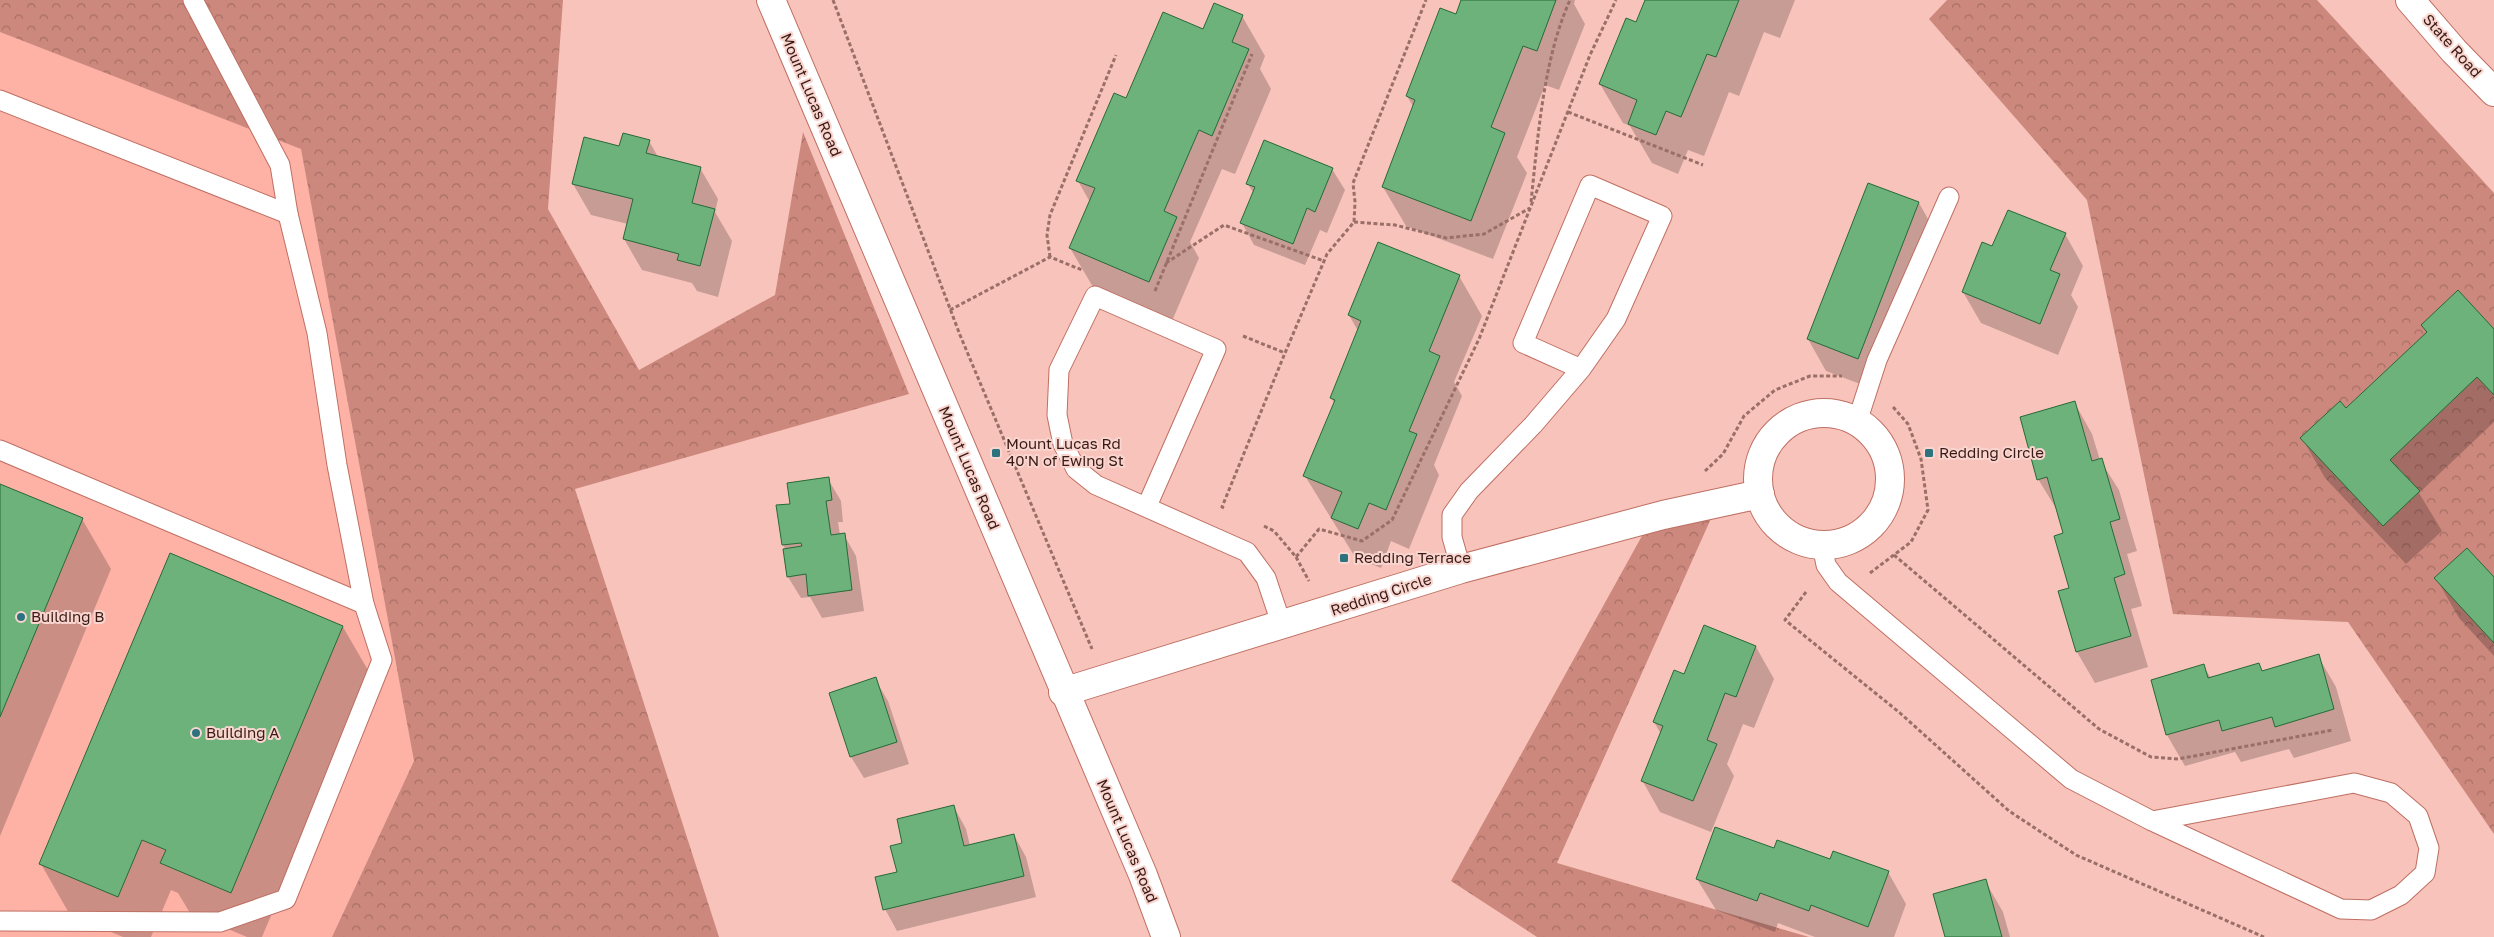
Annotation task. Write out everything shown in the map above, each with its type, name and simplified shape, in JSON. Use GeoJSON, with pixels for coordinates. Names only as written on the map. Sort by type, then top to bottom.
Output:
{"type":"FeatureCollection","features":[{"type":"Feature","properties":{"kind":"main road","name":"Mount Lucas Road"},"geometry":{"type":"LineString","coordinates":[[771,0],[1142,875],[1166,937]]}},
{"type":"Feature","properties":{"kind":"main road","name":"State Road"},"geometry":{"type":"LineString","coordinates":[[2410,0],[2454,51],[2494,92]]}},
{"type":"Feature","properties":{"kind":"main road"},"geometry":{"type":"LineString","coordinates":[[1820,413],[1836,414],[1857,422],[1871,433],[1884,451],[1889,463],[1890,486],[1888,498],[1877,518],[1860,535],[1839,544],[1822,545],[1800,541],[1787,534],[1771,518],[1760,494],[1759,468],[1769,443],[1777,433],[1796,420],[1820,413]]}},
{"type":"Feature","properties":{"kind":"main road","name":"Redding Circle"},"geometry":{"type":"LineString","coordinates":[[1064,692],[1461,569],[1663,515],[1760,494]]}},
{"type":"Feature","properties":{"kind":"lane"},"geometry":{"type":"LineString","coordinates":[[0,921],[220,922],[286,899],[382,660],[364,604],[337,465],[317,333],[288,214],[280,165],[193,0]]}},
{"type":"Feature","properties":{"kind":"lane"},"geometry":{"type":"LineString","coordinates":[[0,100],[288,214]]}},
{"type":"Feature","properties":{"kind":"lane"},"geometry":{"type":"LineString","coordinates":[[1461,569],[1452,536],[1452,515],[1469,491],[1533,425],[1581,369],[1616,318],[1662,216],[1590,185],[1523,343],[1581,369]]}},
{"type":"Feature","properties":{"kind":"lane"},"geometry":{"type":"LineString","coordinates":[[1857,422],[1877,360],[1950,197]]}},
{"type":"Feature","properties":{"kind":"lane"},"geometry":{"type":"LineString","coordinates":[[1147,506],[1216,349],[1095,296],[1059,370],[1057,415],[1063,444],[1076,469],[1096,485],[1247,552],[1266,578],[1282,626]]}},
{"type":"Feature","properties":{"kind":"lane"},"geometry":{"type":"LineString","coordinates":[[0,450],[364,604]]}},
{"type":"Feature","properties":{"kind":"lane"},"geometry":{"type":"LineString","coordinates":[[1822,545],[1826,566],[1838,582],[2071,779],[2152,821],[2341,909],[2371,910],[2401,895],[2425,873],[2429,848],[2418,816],[2391,793],[2354,783],[2152,821]]}},
{"type":"Feature","properties":{"kind":"path"},"geometry":{"type":"LineString","coordinates":[[833,0],[950,310],[1104,680]]}},
{"type":"Feature","properties":{"kind":"path"},"geometry":{"type":"LineString","coordinates":[[1230,511],[1222,507],[1324,260],[1354,222],[1355,202],[1352,183],[1426,0]]}},
{"type":"Feature","properties":{"kind":"path"},"geometry":{"type":"LineString","coordinates":[[1530,208],[1542,105],[1562,18],[1570,0]]}},
{"type":"Feature","properties":{"kind":"path"},"geometry":{"type":"LineString","coordinates":[[1296,557],[1319,529],[1362,541],[1392,520],[1479,339],[1590,55],[1616,0]]}},
{"type":"Feature","properties":{"kind":"path"},"geometry":{"type":"LineString","coordinates":[[1152,299],[1252,54]]}},
{"type":"Feature","properties":{"kind":"path"},"geometry":{"type":"LineString","coordinates":[[1050,257],[1047,235],[1050,215],[1116,56]]}},
{"type":"Feature","properties":{"kind":"path"},"geometry":{"type":"LineString","coordinates":[[1568,112],[1702,166]]}},
{"type":"Feature","properties":{"kind":"path"},"geometry":{"type":"LineString","coordinates":[[1354,222],[1395,225],[1446,238],[1484,234],[1530,208]]}},
{"type":"Feature","properties":{"kind":"path"},"geometry":{"type":"LineString","coordinates":[[1166,264],[1224,225],[1324,260]]}},
{"type":"Feature","properties":{"kind":"path"},"geometry":{"type":"LineString","coordinates":[[950,310],[1050,257]]}},
{"type":"Feature","properties":{"kind":"path"},"geometry":{"type":"LineString","coordinates":[[1050,257],[1084,271]]}},
{"type":"Feature","properties":{"kind":"path"},"geometry":{"type":"LineString","coordinates":[[1241,335],[1285,353]]}},
{"type":"Feature","properties":{"kind":"path"},"geometry":{"type":"LineString","coordinates":[[1704,472],[1723,454],[1744,416],[1775,390],[1810,376],[1846,376]]}},
{"type":"Feature","properties":{"kind":"path"},"geometry":{"type":"LineString","coordinates":[[1868,574],[1911,542],[1928,510],[1921,459],[1908,424],[1890,405]]}},
{"type":"Feature","properties":{"kind":"path"},"geometry":{"type":"LineString","coordinates":[[1257,523],[1274,531],[1296,557],[1311,585]]}},
{"type":"Feature","properties":{"kind":"path"},"geometry":{"type":"LineString","coordinates":[[1894,555],[2099,729],[2151,757],[2178,759],[2332,730]]}},
{"type":"Feature","properties":{"kind":"path"},"geometry":{"type":"LineString","coordinates":[[1806,592],[1784,620],[1900,714],[2010,811],[2076,855],[2264,937]]}},
{"type":"Feature","properties":{"kind":"shaded area"},"geometry":{"type":"Polygon","coordinates":[[[0,32],[301,148],[414,761],[332,937],[0,937],[0,32]]]}},
{"type":"Feature","properties":{"kind":"green space"},"geometry":{"type":"Polygon","coordinates":[[[0,0],[563,0],[548,209],[639,370],[775,295],[803,132],[909,394],[575,489],[719,937],[332,937],[414,761],[301,149],[0,32],[0,0]]]}},
{"type":"Feature","properties":{"kind":"green space"},"geometry":{"type":"Polygon","coordinates":[[[1947,0],[2317,0],[2494,193],[2494,834],[2348,622],[2173,614],[2087,200],[1929,19],[1947,0]]]}},
{"type":"Feature","properties":{"kind":"green space"},"geometry":{"type":"Polygon","coordinates":[[[1713,514],[1557,863],[1809,937],[1537,937],[1451,881],[1643,534],[1713,514]]]}},
{"type":"Feature","properties":{"kind":"building"},"geometry":{"type":"Polygon","coordinates":[[[1461,0],[1556,0],[1537,51],[1523,46],[1491,127],[1505,133],[1471,221],[1382,187],[1415,100],[1406,96],[1440,8],[1456,14],[1461,0]]]}},
{"type":"Feature","properties":{"kind":"building"},"geometry":{"type":"Polygon","coordinates":[[[1645,0],[1739,0],[1716,57],[1707,54],[1681,117],[1666,111],[1656,135],[1628,124],[1637,100],[1599,84],[1626,18],[1636,22],[1645,0]]]}},
{"type":"Feature","properties":{"kind":"building"},"geometry":{"type":"Polygon","coordinates":[[[1214,3],[1243,15],[1232,42],[1249,49],[1212,136],[1199,130],[1164,211],[1177,217],[1149,282],[1069,248],[1095,188],[1076,181],[1114,93],[1126,98],[1163,12],[1203,29],[1214,3]]]}},
{"type":"Feature","properties":{"kind":"building"},"geometry":{"type":"Polygon","coordinates":[[[623,133],[650,140],[646,153],[701,167],[692,203],[715,209],[700,266],[677,260],[679,254],[623,239],[633,199],[572,184],[584,137],[619,146],[623,133]]]}},
{"type":"Feature","properties":{"kind":"building"},"geometry":{"type":"Polygon","coordinates":[[[1264,140],[1333,168],[1315,212],[1307,208],[1293,244],[1240,223],[1255,187],[1246,184],[1264,140]]]}},
{"type":"Feature","properties":{"kind":"building"},"geometry":{"type":"Polygon","coordinates":[[[1868,183],[1919,202],[1858,359],[1807,339],[1868,183]]]}},
{"type":"Feature","properties":{"kind":"building"},"geometry":{"type":"Polygon","coordinates":[[[2008,210],[2066,233],[2050,270],[2060,274],[2040,324],[1962,292],[1982,242],[1992,246],[2008,210]]]}},
{"type":"Feature","properties":{"kind":"building"},"geometry":{"type":"Polygon","coordinates":[[[1378,242],[1460,275],[1429,351],[1440,356],[1409,431],[1417,434],[1386,510],[1369,503],[1358,529],[1331,518],[1342,492],[1303,476],[1335,400],[1330,398],[1361,321],[1348,315],[1378,242]]]}},
{"type":"Feature","properties":{"kind":"building"},"geometry":{"type":"Polygon","coordinates":[[[2458,290],[2494,329],[2494,395],[2477,377],[2390,460],[2420,491],[2383,526],[2300,438],[2340,401],[2346,408],[2427,332],[2421,325],[2458,290]]]}},
{"type":"Feature","properties":{"kind":"building"},"geometry":{"type":"Polygon","coordinates":[[[2075,401],[2092,461],[2102,458],[2120,519],[2110,522],[2125,574],[2114,578],[2131,636],[2076,652],[2058,591],[2069,588],[2054,536],[2063,533],[2047,477],[2037,480],[2020,417],[2075,401]]]}},
{"type":"Feature","properties":{"kind":"building"},"geometry":{"type":"Polygon","coordinates":[[[829,477],[832,500],[826,501],[831,535],[845,533],[852,590],[808,596],[806,574],[787,577],[783,549],[802,546],[801,543],[782,545],[776,505],[790,504],[787,483],[829,477]]]}},
{"type":"Feature","properties":{"kind":"building","name":"Building B"},"geometry":{"type":"Polygon","coordinates":[[[0,484],[83,518],[0,717],[0,484]]]}},
{"type":"Feature","properties":{"kind":"building"},"geometry":{"type":"Polygon","coordinates":[[[2467,548],[2494,577],[2494,643],[2434,578],[2467,548]]]}},
{"type":"Feature","properties":{"kind":"building","name":"Building A"},"geometry":{"type":"Polygon","coordinates":[[[170,553],[343,626],[231,893],[160,863],[166,850],[142,840],[118,897],[39,864],[170,553]]]}},
{"type":"Feature","properties":{"kind":"building"},"geometry":{"type":"Polygon","coordinates":[[[1704,625],[1756,646],[1736,697],[1725,693],[1707,740],[1717,744],[1693,801],[1641,781],[1663,726],[1653,722],[1674,670],[1684,674],[1704,625]]]}},
{"type":"Feature","properties":{"kind":"building"},"geometry":{"type":"Polygon","coordinates":[[[2319,654],[2334,709],[2275,727],[2272,717],[2222,731],[2219,720],[2166,735],[2151,680],[2204,664],[2208,678],[2259,663],[2262,671],[2319,654]]]}},
{"type":"Feature","properties":{"kind":"building"},"geometry":{"type":"Polygon","coordinates":[[[876,677],[897,742],[850,757],[829,693],[876,677]]]}},
{"type":"Feature","properties":{"kind":"building"},"geometry":{"type":"Polygon","coordinates":[[[954,805],[964,846],[1014,834],[1024,876],[883,910],[875,877],[897,872],[890,846],[902,843],[897,819],[954,805]]]}},
{"type":"Feature","properties":{"kind":"building"},"geometry":{"type":"Polygon","coordinates":[[[1715,827],[1774,848],[1777,840],[1830,859],[1833,851],[1889,871],[1868,927],[1811,905],[1809,911],[1760,893],[1757,901],[1696,879],[1715,827]]]}},
{"type":"Feature","properties":{"kind":"building"},"geometry":{"type":"Polygon","coordinates":[[[1986,879],[2002,937],[1945,937],[1933,894],[1986,879]]]}},
{"type":"Feature","properties":{"kind":"place","name":"Mount Lucas Rd 40'N of Ewing St"},"geometry":{"type":"Point","coordinates":[996,453]}},
{"type":"Feature","properties":{"kind":"place","name":"Redding Circle"},"geometry":{"type":"Point","coordinates":[1929,453]}},
{"type":"Feature","properties":{"kind":"place","name":"Redding Terrace"},"geometry":{"type":"Point","coordinates":[1344,558]}},
{"type":"Feature","properties":{"kind":"place","name":"Building B"},"geometry":{"type":"Point","coordinates":[21,617]}},
{"type":"Feature","properties":{"kind":"place","name":"Building A"},"geometry":{"type":"Point","coordinates":[196,733]}}]}
